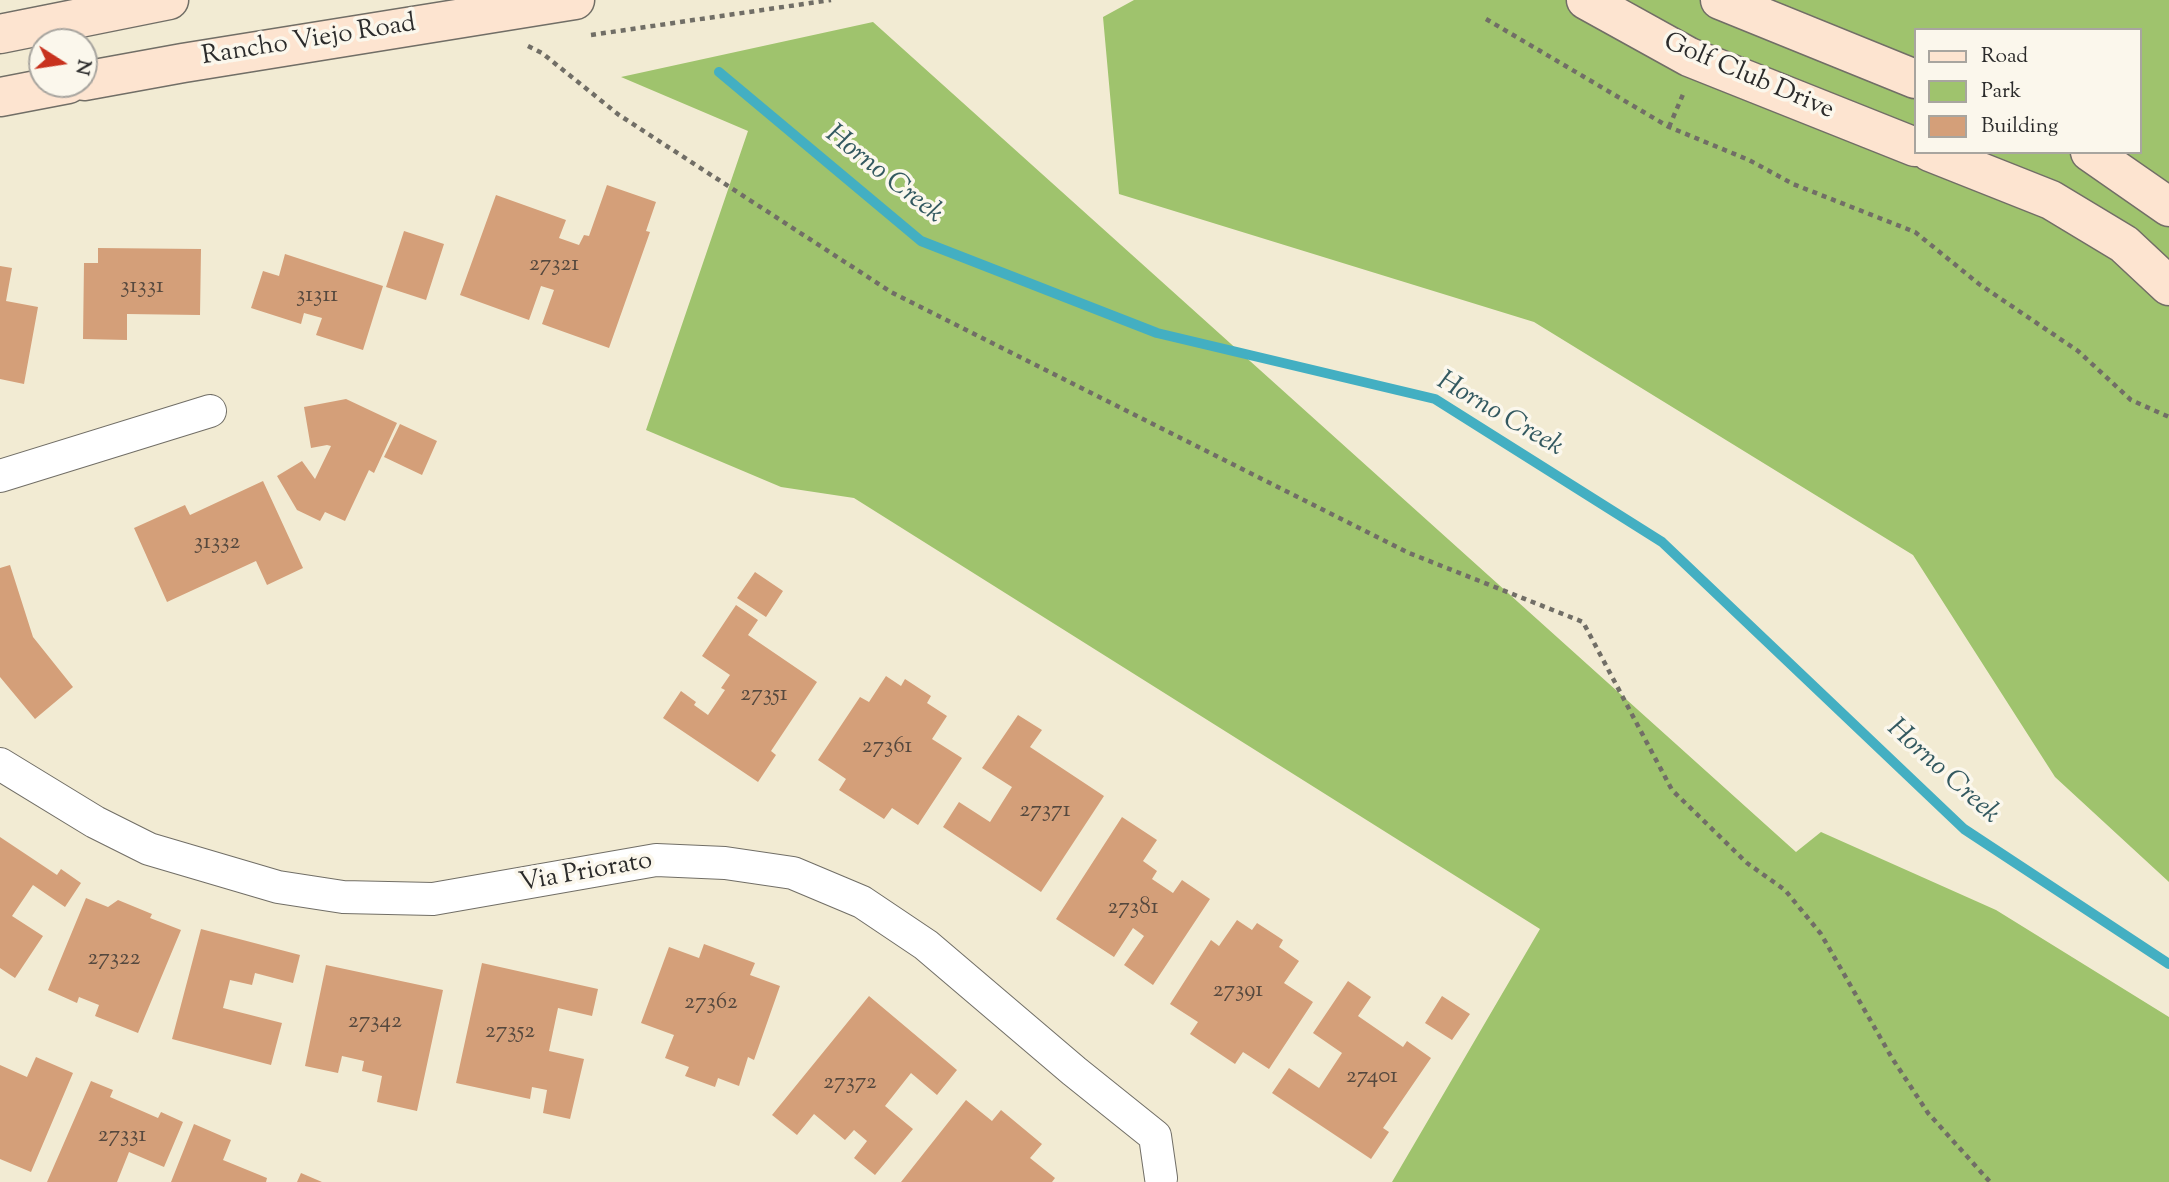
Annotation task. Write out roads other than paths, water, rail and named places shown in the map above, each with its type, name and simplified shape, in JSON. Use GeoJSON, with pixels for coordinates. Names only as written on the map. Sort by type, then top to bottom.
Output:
{"type":"FeatureCollection","features":[{"type":"Feature","properties":{"kind":"street"},"geometry":{"type":"LineString","coordinates":[[0,34],[169,0]]}},
{"type":"Feature","properties":{"kind":"street","name":"Rancho Viejo Road"},"geometry":{"type":"LineString","coordinates":[[98,78],[196,60],[575,0]]}},
{"type":"Feature","properties":{"kind":"street","name":"Golf Club Drive"},"geometry":{"type":"LineString","coordinates":[[1586,0],[1689,57],[1913,146]]}},
{"type":"Feature","properties":{"kind":"street"},"geometry":{"type":"LineString","coordinates":[[1720,0],[1913,78]]}},
{"type":"Feature","properties":{"kind":"street"},"geometry":{"type":"LineString","coordinates":[[0,97],[28,92]]}},
{"type":"Feature","properties":{"kind":"street"},"geometry":{"type":"LineString","coordinates":[[1935,154],[2051,200],[2124,244],[2169,286]]}},
{"type":"Feature","properties":{"kind":"street"},"geometry":{"type":"LineString","coordinates":[[2093,154],[2169,206]]}},
{"type":"Feature","properties":{"kind":"street"},"geometry":{"type":"LineString","coordinates":[[0,477],[210,411]]}},
{"type":"Feature","properties":{"kind":"street","name":"Via Priorato"},"geometry":{"type":"LineString","coordinates":[[0,764],[95,822],[149,849],[278,887],[343,897],[433,899],[656,860],[725,863],[793,873],[862,902],[926,945],[1155,1136],[1162,1181]]}},
{"type":"Feature","properties":{"kind":"waterway","name":"Horno Creek"},"geometry":{"type":"LineString","coordinates":[[719,72],[921,241],[1157,333],[1435,399],[1662,542],[1964,829],[2169,964]]}}]}
